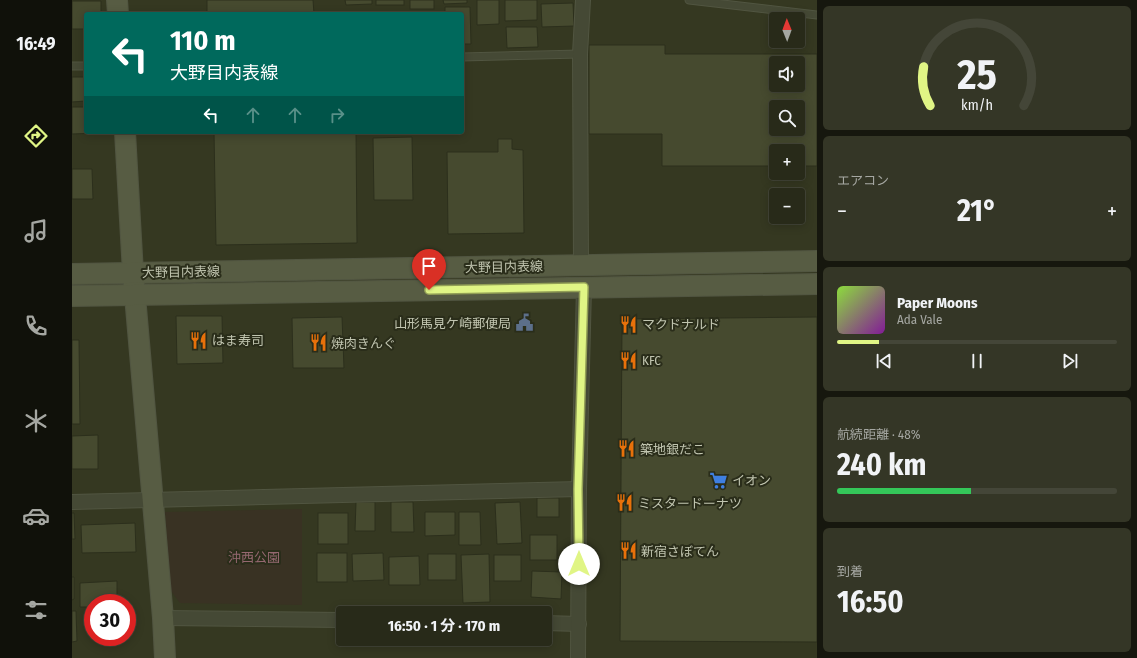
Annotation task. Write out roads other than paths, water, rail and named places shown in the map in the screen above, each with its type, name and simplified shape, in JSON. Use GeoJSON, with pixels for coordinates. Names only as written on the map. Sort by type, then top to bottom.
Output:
{"type":"FeatureCollection","features":[{"type":"Feature","properties":{"kind":"main road"},"geometry":{"type":"LineString","coordinates":[[117,0],[118,12]]}},
{"type":"Feature","properties":{"kind":"main road"},"geometry":{"type":"LineString","coordinates":[[125,134],[133,273],[163,618],[165,658]]}},
{"type":"Feature","properties":{"kind":"main road","name":"大野目内表線"},"geometry":{"type":"LineString","coordinates":[[72,274],[817,261]]}},
{"type":"Feature","properties":{"kind":"main road","name":"大野目内表線"},"geometry":{"type":"LineString","coordinates":[[72,296],[817,284]]}},
{"type":"Feature","properties":{"kind":"street"},"geometry":{"type":"LineString","coordinates":[[581,266],[580,54],[583,0]]}},
{"type":"Feature","properties":{"kind":"street"},"geometry":{"type":"LineString","coordinates":[[578,658],[578,489],[584,287]]}},
{"type":"Feature","properties":{"kind":"street"},"geometry":{"type":"LineString","coordinates":[[72,502],[578,489]]}},
{"type":"Feature","properties":{"kind":"street"},"geometry":{"type":"LineString","coordinates":[[163,618],[336,620]]}},
{"type":"Feature","properties":{"kind":"street"},"geometry":{"type":"LineString","coordinates":[[552,623],[579,624]]}},
{"type":"Feature","properties":{"kind":"lane"},"geometry":{"type":"LineString","coordinates":[[689,0],[817,15]]}},
{"type":"Feature","properties":{"kind":"lane"},"geometry":{"type":"LineString","coordinates":[[464,57],[580,54]]}},
{"type":"Feature","properties":{"kind":"lane"},"geometry":{"type":"LineString","coordinates":[[72,66],[84,66]]}},
{"type":"Feature","properties":{"kind":"place","name":"山形馬見ケ崎郵便局"},"geometry":{"type":"Point","coordinates":[524,323]}},
{"type":"Feature","properties":{"kind":"place","name":"マクドナルド"},"geometry":{"type":"Point","coordinates":[629,324]}},
{"type":"Feature","properties":{"kind":"place","name":"はま寿司"},"geometry":{"type":"Point","coordinates":[199,340]}},
{"type":"Feature","properties":{"kind":"place","name":"焼肉きんぐ"},"geometry":{"type":"Point","coordinates":[318,343]}},
{"type":"Feature","properties":{"kind":"place","name":"KFC"},"geometry":{"type":"Point","coordinates":[629,360]}},
{"type":"Feature","properties":{"kind":"place","name":"築地銀だこ"},"geometry":{"type":"Point","coordinates":[627,449]}},
{"type":"Feature","properties":{"kind":"place","name":"イオン"},"geometry":{"type":"Point","coordinates":[719,480]}},
{"type":"Feature","properties":{"kind":"place","name":"ミスタードーナツ"},"geometry":{"type":"Point","coordinates":[625,503]}},
{"type":"Feature","properties":{"kind":"place","name":"新宿さぼてん"},"geometry":{"type":"Point","coordinates":[628,551]}},
{"type":"Feature","properties":{"kind":"park label","name":"沖西公園"},"geometry":{"type":"Point","coordinates":[254,557]}}]}
